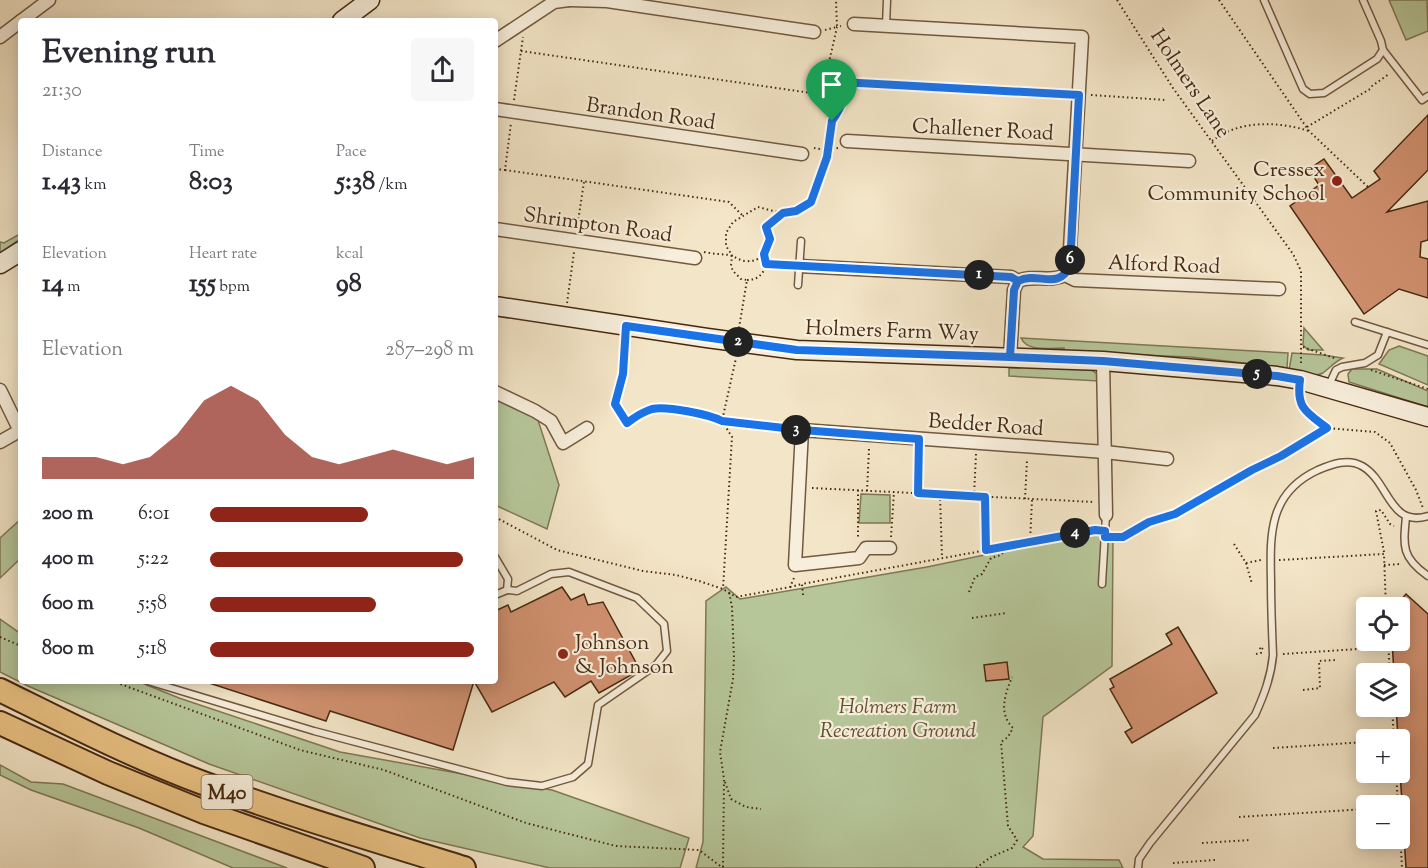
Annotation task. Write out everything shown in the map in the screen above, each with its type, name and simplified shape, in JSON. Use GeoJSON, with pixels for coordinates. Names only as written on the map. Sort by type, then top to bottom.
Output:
{"type":"FeatureCollection","features":[{"type":"Feature","properties":{"kind":"highway","name":"M40"},"geometry":{"type":"LineString","coordinates":[[0,690],[95,737],[202,783],[312,821],[464,868]]}},
{"type":"Feature","properties":{"kind":"highway","name":"M40"},"geometry":{"type":"LineString","coordinates":[[0,723],[204,812],[363,868]]}},
{"type":"Feature","properties":{"kind":"street"},"geometry":{"type":"LineString","coordinates":[[25,18],[49,0]]}},
{"type":"Feature","properties":{"kind":"street"},"geometry":{"type":"LineString","coordinates":[[346,18],[369,0]]}},
{"type":"Feature","properties":{"kind":"street"},"geometry":{"type":"LineString","coordinates":[[498,39],[554,2],[569,0],[607,2],[814,32]]}},
{"type":"Feature","properties":{"kind":"street"},"geometry":{"type":"LineString","coordinates":[[0,37],[18,23]]}},
{"type":"Feature","properties":{"kind":"street"},"geometry":{"type":"LineString","coordinates":[[854,24],[1082,37],[1070,266],[1065,275]]}},
{"type":"Feature","properties":{"kind":"street","name":"Brandon Road"},"geometry":{"type":"LineString","coordinates":[[498,109],[802,154]]}},
{"type":"Feature","properties":{"kind":"street","name":"Challener Road"},"geometry":{"type":"LineString","coordinates":[[847,141],[1189,161]]}},
{"type":"Feature","properties":{"kind":"street","name":"Shrimpton Road"},"geometry":{"type":"LineString","coordinates":[[498,229],[695,258]]}},
{"type":"Feature","properties":{"kind":"street"},"geometry":{"type":"LineString","coordinates":[[0,264],[18,253]]}},
{"type":"Feature","properties":{"kind":"street","name":"Alford Road"},"geometry":{"type":"LineString","coordinates":[[799,266],[1011,277],[1018,281],[1026,277],[1057,279],[1065,275],[1075,280],[1279,289]]}},
{"type":"Feature","properties":{"kind":"street"},"geometry":{"type":"LineString","coordinates":[[1010,357],[1014,290],[1018,281]]}},
{"type":"Feature","properties":{"kind":"street","name":"Holmers Farm Way"},"geometry":{"type":"LineString","coordinates":[[498,306],[797,350],[1103,361],[1277,376],[1300,380],[1428,417]]}},
{"type":"Feature","properties":{"kind":"street"},"geometry":{"type":"LineString","coordinates":[[1103,361],[1106,509]]}},
{"type":"Feature","properties":{"kind":"street"},"geometry":{"type":"LineString","coordinates":[[0,390],[18,424]]}},
{"type":"Feature","properties":{"kind":"street"},"geometry":{"type":"LineString","coordinates":[[498,393],[551,421],[563,442],[587,428]]}},
{"type":"Feature","properties":{"kind":"street"},"geometry":{"type":"LineString","coordinates":[[802,430],[795,578],[859,558],[866,548],[890,549]]}},
{"type":"Feature","properties":{"kind":"street","name":"Bedder Road"},"geometry":{"type":"LineString","coordinates":[[802,430],[1167,459]]}},
{"type":"Feature","properties":{"kind":"street"},"geometry":{"type":"LineString","coordinates":[[0,442],[18,432]]}},
{"type":"Feature","properties":{"kind":"lane"},"geometry":{"type":"LineString","coordinates":[[886,26],[887,0]]}},
{"type":"Feature","properties":{"kind":"lane"},"geometry":{"type":"LineString","coordinates":[[1264,0],[1303,89],[1310,94],[1323,93],[1377,59],[1383,50]]}},
{"type":"Feature","properties":{"kind":"lane"},"geometry":{"type":"LineString","coordinates":[[1363,0],[1383,50],[1422,100],[1428,96]]}},
{"type":"Feature","properties":{"kind":"lane"},"geometry":{"type":"LineString","coordinates":[[798,285],[801,240]]}},
{"type":"Feature","properties":{"kind":"lane"},"geometry":{"type":"LineString","coordinates":[[1355,322],[1428,345]]}},
{"type":"Feature","properties":{"kind":"lane"},"geometry":{"type":"LineString","coordinates":[[1328,388],[1336,370],[1365,363],[1378,355],[1387,332]]}},
{"type":"Feature","properties":{"kind":"lane"},"geometry":{"type":"LineString","coordinates":[[1138,868],[1139,859],[1150,843],[1255,715],[1272,673],[1272,526],[1280,503],[1297,484],[1315,471],[1330,464],[1345,461],[1360,464],[1375,475],[1395,509],[1406,517],[1428,516]]}},
{"type":"Feature","properties":{"kind":"lane"},"geometry":{"type":"LineString","coordinates":[[1102,584],[1106,509]]}},
{"type":"Feature","properties":{"kind":"lane"},"geometry":{"type":"LineString","coordinates":[[1406,517],[1406,550],[1409,559],[1428,576]]}},
{"type":"Feature","properties":{"kind":"lane"},"geometry":{"type":"LineString","coordinates":[[498,562],[508,579],[507,590]]}},
{"type":"Feature","properties":{"kind":"lane"},"geometry":{"type":"LineString","coordinates":[[158,684],[314,731],[507,782],[542,786],[573,777],[588,764],[598,705],[656,665],[667,651],[664,624],[637,598],[569,572],[551,574],[517,591],[507,590],[498,594]]}},
{"type":"Feature","properties":{"kind":"path"},"geometry":{"type":"LineString","coordinates":[[832,121],[818,94],[827,71],[837,27],[836,0]]}},
{"type":"Feature","properties":{"kind":"path","name":"Holmers Lane"},"geometry":{"type":"LineString","coordinates":[[1118,0],[1173,88],[1293,254],[1301,271],[1298,393],[1302,408],[1327,428]]}},
{"type":"Feature","properties":{"kind":"path"},"geometry":{"type":"LineString","coordinates":[[1219,0],[1309,131],[1368,188]]}},
{"type":"Feature","properties":{"kind":"path"},"geometry":{"type":"LineString","coordinates":[[837,27],[854,24]]}},
{"type":"Feature","properties":{"kind":"path"},"geometry":{"type":"LineString","coordinates":[[520,51],[818,94]]}},
{"type":"Feature","properties":{"kind":"path"},"geometry":{"type":"LineString","coordinates":[[827,71],[841,82],[1166,100]]}},
{"type":"Feature","properties":{"kind":"path"},"geometry":{"type":"LineString","coordinates":[[783,213],[766,227],[770,239],[764,254],[757,260],[738,260],[732,255],[726,246],[726,233],[733,222],[758,207],[783,213],[796,211],[811,202],[827,157],[832,121],[842,107],[844,95],[841,82]]}},
{"type":"Feature","properties":{"kind":"path"},"geometry":{"type":"LineString","coordinates":[[1212,141],[1226,131],[1254,125],[1292,127],[1309,131]]}},
{"type":"Feature","properties":{"kind":"path"},"geometry":{"type":"LineString","coordinates":[[827,150],[840,148],[847,141]]}},
{"type":"Feature","properties":{"kind":"path"},"geometry":{"type":"LineString","coordinates":[[505,170],[729,202],[744,217]]}},
{"type":"Feature","properties":{"kind":"path"},"geometry":{"type":"LineString","coordinates":[[695,258],[702,252],[732,255]]}},
{"type":"Feature","properties":{"kind":"path"},"geometry":{"type":"LineString","coordinates":[[732,255],[733,271],[741,279],[747,280],[758,278],[762,274],[766,264],[764,254]]}},
{"type":"Feature","properties":{"kind":"path"},"geometry":{"type":"LineString","coordinates":[[766,264],[799,266]]}},
{"type":"Feature","properties":{"kind":"path"},"geometry":{"type":"LineString","coordinates":[[739,332],[747,280]]}},
{"type":"Feature","properties":{"kind":"path"},"geometry":{"type":"LineString","coordinates":[[626,326],[623,374],[615,404],[627,423],[640,413],[655,408],[710,415],[722,421],[802,430]]}},
{"type":"Feature","properties":{"kind":"path"},"geometry":{"type":"LineString","coordinates":[[723,589],[732,437],[722,421],[736,358]]}},
{"type":"Feature","properties":{"kind":"path"},"geometry":{"type":"LineString","coordinates":[[498,519],[557,550],[643,572],[676,575],[723,589],[736,597],[795,578],[892,568],[1095,530],[1123,537],[1149,522],[1175,514],[1327,428],[1375,432],[1390,443],[1416,490],[1423,508]]}},
{"type":"Feature","properties":{"kind":"path"},"geometry":{"type":"LineString","coordinates":[[867,491],[870,435]]}},
{"type":"Feature","properties":{"kind":"path"},"geometry":{"type":"LineString","coordinates":[[918,493],[919,439]]}},
{"type":"Feature","properties":{"kind":"path"},"geometry":{"type":"LineString","coordinates":[[974,496],[976,443]]}},
{"type":"Feature","properties":{"kind":"path"},"geometry":{"type":"LineString","coordinates":[[1025,499],[1028,447]]}},
{"type":"Feature","properties":{"kind":"path"},"geometry":{"type":"LineString","coordinates":[[798,487],[1032,499],[1106,509]]}},
{"type":"Feature","properties":{"kind":"path"},"geometry":{"type":"LineString","coordinates":[[858,490],[859,558]]}},
{"type":"Feature","properties":{"kind":"path"},"geometry":{"type":"LineString","coordinates":[[892,568],[890,549],[894,492]]}},
{"type":"Feature","properties":{"kind":"path"},"geometry":{"type":"LineString","coordinates":[[940,494],[942,558]]}},
{"type":"Feature","properties":{"kind":"path"},"geometry":{"type":"LineString","coordinates":[[985,497],[986,550]]}},
{"type":"Feature","properties":{"kind":"path"},"geometry":{"type":"LineString","coordinates":[[1030,542],[1032,499]]}},
{"type":"Feature","properties":{"kind":"path"},"geometry":{"type":"LineString","coordinates":[[1385,597],[1384,554],[1376,511],[1381,510],[1390,524],[1405,528]]}},
{"type":"Feature","properties":{"kind":"path"},"geometry":{"type":"LineString","coordinates":[[1234,544],[1246,563],[1252,584]]}},
{"type":"Feature","properties":{"kind":"path"},"geometry":{"type":"LineString","coordinates":[[969,592],[975,577],[982,574],[992,558],[1001,555],[1008,546]]}},
{"type":"Feature","properties":{"kind":"path"},"geometry":{"type":"LineString","coordinates":[[1246,563],[1384,554]]}},
{"type":"Feature","properties":{"kind":"path"},"geometry":{"type":"LineString","coordinates":[[1384,565],[1400,564]]}},
{"type":"Feature","properties":{"kind":"path"},"geometry":{"type":"LineString","coordinates":[[795,578],[803,595]]}},
{"type":"Feature","properties":{"kind":"path"},"geometry":{"type":"LineString","coordinates":[[723,868],[724,779],[720,752],[733,679],[734,658],[732,607],[729,592]]}},
{"type":"Feature","properties":{"kind":"path"},"geometry":{"type":"LineString","coordinates":[[972,618],[1007,613]]}},
{"type":"Feature","properties":{"kind":"path"},"geometry":{"type":"LineString","coordinates":[[0,637],[18,645]]}},
{"type":"Feature","properties":{"kind":"path"},"geometry":{"type":"LineString","coordinates":[[1317,652],[1356,649]]}},
{"type":"Feature","properties":{"kind":"path"},"geometry":{"type":"LineString","coordinates":[[1303,690],[1320,688],[1319,661],[1336,660]]}},
{"type":"Feature","properties":{"kind":"path"},"geometry":{"type":"LineString","coordinates":[[976,868],[991,857],[1012,848],[1017,840],[1008,826],[1001,742],[1008,737],[1013,728],[1007,722],[1003,712],[1012,677]]}},
{"type":"Feature","properties":{"kind":"path"},"geometry":{"type":"LineString","coordinates":[[120,684],[300,750],[384,770],[526,823],[616,846],[699,850],[723,868]]}},
{"type":"Feature","properties":{"kind":"path"},"geometry":{"type":"LineString","coordinates":[[1273,748],[1356,743]]}},
{"type":"Feature","properties":{"kind":"path"},"geometry":{"type":"LineString","coordinates":[[724,779],[731,799],[746,807],[761,809]]}},
{"type":"Feature","properties":{"kind":"path"},"geometry":{"type":"LineString","coordinates":[[1239,817],[1356,810]]}},
{"type":"Feature","properties":{"kind":"path"},"geometry":{"type":"LineString","coordinates":[[1202,843],[1250,840]]}},
{"type":"Feature","properties":{"kind":"path"},"geometry":{"type":"LineString","coordinates":[[1401,849],[1402,868]]}},
{"type":"Feature","properties":{"kind":"path"},"geometry":{"type":"LineString","coordinates":[[1173,862],[1215,860]]}},
{"type":"Feature","properties":{"kind":"green space"},"geometry":{"type":"Polygon","coordinates":[[[1389,0],[1427,0],[1428,31],[1406,40],[1389,0]]]}},
{"type":"Feature","properties":{"kind":"green space"},"geometry":{"type":"Polygon","coordinates":[[[18,235],[18,240],[0,253],[0,242],[4,243],[18,235]]]}},
{"type":"Feature","properties":{"kind":"green space"},"geometry":{"type":"Polygon","coordinates":[[[1304,328],[1323,350],[1308,350],[1303,345],[1304,328]]]}},
{"type":"Feature","properties":{"kind":"green space"},"geometry":{"type":"Polygon","coordinates":[[[1021,338],[1288,353],[1287,368],[1191,357],[1065,352],[1064,348],[1034,347],[1021,338]]]}},
{"type":"Feature","properties":{"kind":"green space"},"geometry":{"type":"Polygon","coordinates":[[[1399,346],[1428,356],[1428,385],[1379,364],[1389,350],[1399,346]]]}},
{"type":"Feature","properties":{"kind":"green space"},"geometry":{"type":"Polygon","coordinates":[[[1292,353],[1343,358],[1323,373],[1311,375],[1289,370],[1292,353]]]}},
{"type":"Feature","properties":{"kind":"green space"},"geometry":{"type":"Polygon","coordinates":[[[1021,365],[1087,367],[1097,374],[1099,381],[1009,376],[1009,368],[1020,368],[1021,365]]]}},
{"type":"Feature","properties":{"kind":"green space"},"geometry":{"type":"Polygon","coordinates":[[[1352,369],[1377,369],[1428,391],[1428,407],[1349,382],[1348,374],[1352,369]]]}},
{"type":"Feature","properties":{"kind":"green space"},"geometry":{"type":"Polygon","coordinates":[[[498,399],[537,417],[559,485],[547,529],[498,506],[498,399]]]}},
{"type":"Feature","properties":{"kind":"green space"},"geometry":{"type":"Polygon","coordinates":[[[861,494],[890,495],[890,523],[859,523],[861,494]]]}},
{"type":"Feature","properties":{"kind":"green space"},"geometry":{"type":"Polygon","coordinates":[[[18,522],[18,561],[0,578],[0,538],[18,522]]]}},
{"type":"Feature","properties":{"kind":"green space","name":"Holmers Farm Recreation Ground"},"geometry":{"type":"Polygon","coordinates":[[[1100,531],[1113,536],[1112,666],[1043,717],[1033,836],[1023,847],[1043,859],[1119,860],[1123,868],[696,868],[703,842],[706,601],[726,587],[740,599],[927,567],[1100,531]]]}},
{"type":"Feature","properties":{"kind":"green space"},"geometry":{"type":"Polygon","coordinates":[[[0,619],[18,632],[18,681],[0,672],[0,619]]]}},
{"type":"Feature","properties":{"kind":"green space"},"geometry":{"type":"Polygon","coordinates":[[[24,684],[144,684],[179,698],[340,752],[552,790],[689,838],[680,868],[550,868],[420,838],[209,764],[24,684]]]}},
{"type":"Feature","properties":{"kind":"green space"},"geometry":{"type":"Polygon","coordinates":[[[0,765],[31,782],[63,784],[287,868],[233,868],[139,828],[31,790],[0,775],[0,765]]]}},
{"type":"Feature","properties":{"kind":"building"},"geometry":{"type":"Polygon","coordinates":[[[1428,115],[1428,170],[1387,212],[1428,201],[1428,240],[1421,242],[1420,257],[1428,259],[1428,298],[1399,289],[1364,314],[1290,206],[1319,185],[1309,169],[1324,159],[1352,198],[1380,179],[1374,171],[1428,115]]]}},
{"type":"Feature","properties":{"kind":"building","name":"Johnson & Johnson"},"geometry":{"type":"Polygon","coordinates":[[[562,587],[571,600],[584,594],[588,605],[603,602],[640,670],[599,693],[591,681],[565,697],[554,682],[492,712],[476,684],[498,684],[498,610],[508,605],[511,612],[562,587]]]}},
{"type":"Feature","properties":{"kind":"building"},"geometry":{"type":"Polygon","coordinates":[[[1410,598],[1428,614],[1428,868],[1406,868],[1405,849],[1410,849],[1410,795],[1401,795],[1401,783],[1410,783],[1410,729],[1397,729],[1397,717],[1410,717],[1410,663],[1393,663],[1393,651],[1410,651],[1410,598]]]}},
{"type":"Feature","properties":{"kind":"building"},"geometry":{"type":"Polygon","coordinates":[[[1178,627],[1217,693],[1132,743],[1125,732],[1132,728],[1110,689],[1114,687],[1110,679],[1172,644],[1166,634],[1178,627]]]}},
{"type":"Feature","properties":{"kind":"building"},"geometry":{"type":"Polygon","coordinates":[[[1007,662],[1009,679],[986,681],[984,665],[1007,662]]]}},
{"type":"Feature","properties":{"kind":"building"},"geometry":{"type":"Polygon","coordinates":[[[212,684],[473,684],[453,750],[330,711],[326,721],[212,684]]]}},
{"type":"Feature","properties":{"kind":"place","name":"Cressex Community School"},"geometry":{"type":"Point","coordinates":[1337,181]}},
{"type":"Feature","properties":{"kind":"place","name":"Johnson & Johnson"},"geometry":{"type":"Point","coordinates":[563,654]}},
{"type":"Feature","properties":{"kind":"route"},"geometry":{"type":"LineString","coordinates":[[832,121],[827,157],[811,202],[796,211],[783,213],[766,227],[770,239],[764,254],[766,264],[1011,277],[1018,281],[1014,290],[1010,357],[797,350],[626,326],[623,374],[615,404],[627,423],[640,413],[655,408],[710,415],[722,421],[919,439],[918,493],[985,497],[986,550],[1095,530],[1105,531],[1105,537],[1123,537],[1149,522],[1175,514],[1327,428],[1302,408],[1298,393],[1300,380],[1103,361],[1010,357],[1014,290],[1018,281],[1026,277],[1057,279],[1065,275],[1070,266],[1079,95],[841,82],[844,95],[842,107],[832,121]]}}]}
